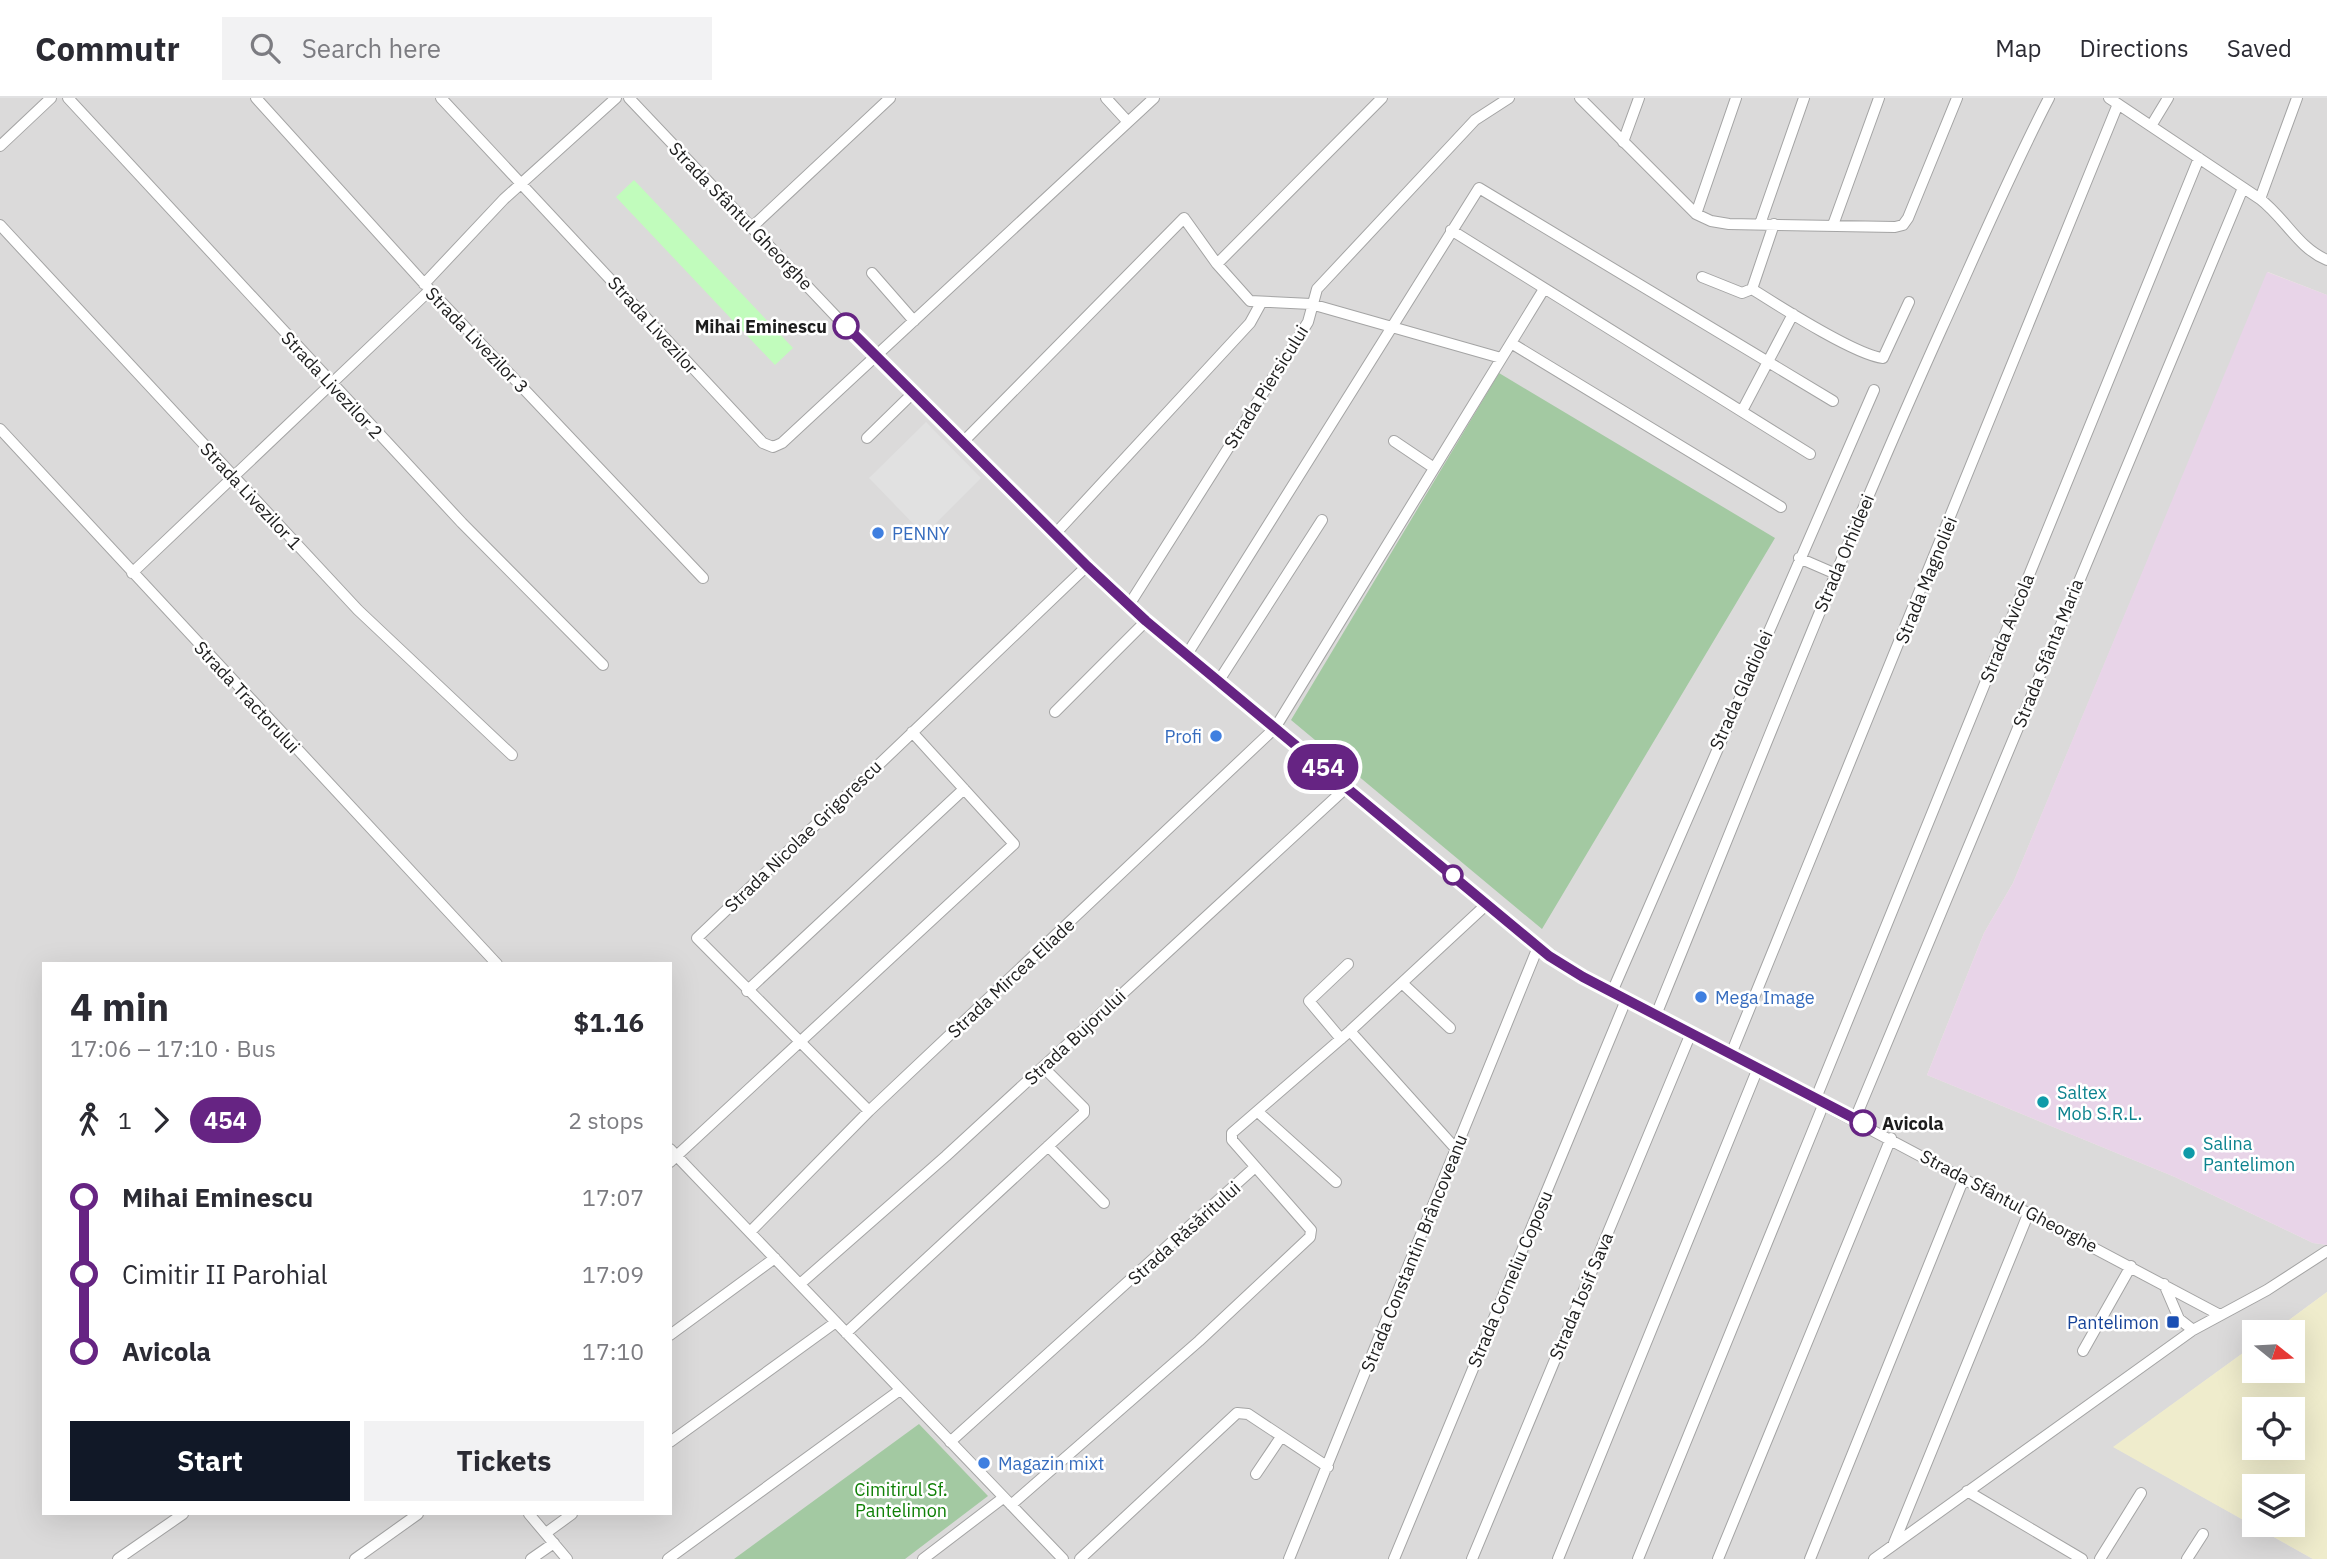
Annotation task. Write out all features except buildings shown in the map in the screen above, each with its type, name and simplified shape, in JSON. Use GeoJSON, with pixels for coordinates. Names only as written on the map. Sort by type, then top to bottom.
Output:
{"type":"FeatureCollection","features":[{"type":"Feature","properties":{"kind":"street"},"geometry":{"type":"LineString","coordinates":[[0,146],[51,98]]}},
{"type":"Feature","properties":{"kind":"street","name":"Strada Livezilor 2"},"geometry":{"type":"LineString","coordinates":[[68,98],[462,523],[603,665]]}},
{"type":"Feature","properties":{"kind":"street","name":"Strada Livezilor 3"},"geometry":{"type":"LineString","coordinates":[[256,98],[427,287],[703,578]]}},
{"type":"Feature","properties":{"kind":"street","name":"Strada Livezilor"},"geometry":{"type":"LineString","coordinates":[[442,98],[768,446],[782,443],[876,357]]}},
{"type":"Feature","properties":{"kind":"street"},"geometry":{"type":"LineString","coordinates":[[132,573],[332,385],[427,287],[521,182],[617,98]]}},
{"type":"Feature","properties":{"kind":"street","name":"Strada Sfântul Gheorghe"},"geometry":{"type":"LineString","coordinates":[[629,98],[876,357],[1087,566],[1186,656],[1538,947],[1559,963],[1626,1000],[2220,1314]]}},
{"type":"Feature","properties":{"kind":"street"},"geometry":{"type":"LineString","coordinates":[[751,228],[890,98]]}},
{"type":"Feature","properties":{"kind":"street"},"geometry":{"type":"LineString","coordinates":[[1107,98],[1128,122]]}},
{"type":"Feature","properties":{"kind":"street"},"geometry":{"type":"LineString","coordinates":[[876,357],[1154,98]]}},
{"type":"Feature","properties":{"kind":"street"},"geometry":{"type":"LineString","coordinates":[[1217,264],[1382,98]]}},
{"type":"Feature","properties":{"kind":"street","name":"Strada Piersicului"},"geometry":{"type":"LineString","coordinates":[[1129,605],[1308,322],[1317,289],[1475,120],[1508,98]]}},
{"type":"Feature","properties":{"kind":"street"},"geometry":{"type":"LineString","coordinates":[[1623,142],[1639,98]]}},
{"type":"Feature","properties":{"kind":"street"},"geometry":{"type":"LineString","coordinates":[[1696,214],[1736,98]]}},
{"type":"Feature","properties":{"kind":"street"},"geometry":{"type":"LineString","coordinates":[[1760,224],[1804,98]]}},
{"type":"Feature","properties":{"kind":"street"},"geometry":{"type":"LineString","coordinates":[[1833,225],[1879,98]]}},
{"type":"Feature","properties":{"kind":"street"},"geometry":{"type":"LineString","coordinates":[[1585,100],[1696,214],[1716,223],[1903,225],[1957,98]]}},
{"type":"Feature","properties":{"kind":"street","name":"Strada Orhideei"},"geometry":{"type":"LineString","coordinates":[[1656,1015],[1836,574],[1919,380],[2049,98]]}},
{"type":"Feature","properties":{"kind":"street"},"geometry":{"type":"LineString","coordinates":[[2151,126],[2168,98]]}},
{"type":"Feature","properties":{"kind":"street"},"geometry":{"type":"LineString","coordinates":[[2260,199],[2297,98]]}},
{"type":"Feature","properties":{"kind":"street"},"geometry":{"type":"LineString","coordinates":[[2113,101],[2260,199],[2279,214],[2307,249],[2327,260]]}},
{"type":"Feature","properties":{"kind":"street","name":"Strada Magnoliei"},"geometry":{"type":"LineString","coordinates":[[1731,1054],[2113,101]]}},
{"type":"Feature","properties":{"kind":"street","name":"Strada Avicola"},"geometry":{"type":"LineString","coordinates":[[1638,1559],[2199,158]]}},
{"type":"Feature","properties":{"kind":"street"},"geometry":{"type":"LineString","coordinates":[[1186,656],[1479,188],[1833,401]]}},
{"type":"Feature","properties":{"kind":"street","name":"Strada Sfânta Maria"},"geometry":{"type":"LineString","coordinates":[[1855,1119],[2243,188]]}},
{"type":"Feature","properties":{"kind":"street"},"geometry":{"type":"LineString","coordinates":[[963,442],[1184,218],[1244,297],[1261,303],[1311,304],[1501,358]]}},
{"type":"Feature","properties":{"kind":"street"},"geometry":{"type":"LineString","coordinates":[[1702,277],[1742,293],[1752,289],[1774,224]]}},
{"type":"Feature","properties":{"kind":"street","name":"Strada Livezilor 1"},"geometry":{"type":"LineString","coordinates":[[0,225],[358,610],[512,755]]}},
{"type":"Feature","properties":{"kind":"street"},"geometry":{"type":"LineString","coordinates":[[1451,230],[1810,454]]}},
{"type":"Feature","properties":{"kind":"street"},"geometry":{"type":"LineString","coordinates":[[872,273],[914,321]]}},
{"type":"Feature","properties":{"kind":"street","name":"Strada Mircea Eliade"},"geometry":{"type":"LineString","coordinates":[[750,1232],[869,1111],[1275,728],[1545,289]]}},
{"type":"Feature","properties":{"kind":"street"},"geometry":{"type":"LineString","coordinates":[[1752,289],[1849,345],[1883,358],[1909,302]]}},
{"type":"Feature","properties":{"kind":"street"},"geometry":{"type":"LineString","coordinates":[[1055,534],[1250,323],[1261,303]]}},
{"type":"Feature","properties":{"kind":"street"},"geometry":{"type":"LineString","coordinates":[[1742,411],[1793,314]]}},
{"type":"Feature","properties":{"kind":"street"},"geometry":{"type":"LineString","coordinates":[[1510,343],[1781,507]]}},
{"type":"Feature","properties":{"kind":"street","name":"Strada Gladiolei"},"geometry":{"type":"LineString","coordinates":[[1612,992],[1874,390]]}},
{"type":"Feature","properties":{"kind":"street"},"geometry":{"type":"LineString","coordinates":[[867,438],[913,393]]}},
{"type":"Feature","properties":{"kind":"street","name":"Strada Tractorului"},"geometry":{"type":"LineString","coordinates":[[0,429],[495,962]]}},
{"type":"Feature","properties":{"kind":"street"},"geometry":{"type":"LineString","coordinates":[[1394,441],[1434,468]]}},
{"type":"Feature","properties":{"kind":"street"},"geometry":{"type":"LineString","coordinates":[[1218,682],[1322,520]]}},
{"type":"Feature","properties":{"kind":"street"},"geometry":{"type":"LineString","coordinates":[[1799,558],[1836,574]]}},
{"type":"Feature","properties":{"kind":"street","name":"Strada Nicolae Grigorescu"},"geometry":{"type":"LineString","coordinates":[[869,1111],[798,1043],[697,938],[1087,566]]}},
{"type":"Feature","properties":{"kind":"street"},"geometry":{"type":"LineString","coordinates":[[1055,712],[1146,621]]}},
{"type":"Feature","properties":{"kind":"street"},"geometry":{"type":"LineString","coordinates":[[912,732],[1014,844],[673,1156],[750,1232],[1062,1559]]}},
{"type":"Feature","properties":{"kind":"street","name":"Strada Bujorului"},"geometry":{"type":"LineString","coordinates":[[800,1284],[1043,1067],[1347,787]]}},
{"type":"Feature","properties":{"kind":"street"},"geometry":{"type":"LineString","coordinates":[[747,991],[964,789]]}},
{"type":"Feature","properties":{"kind":"street","name":"Strada Răsăritului"},"geometry":{"type":"LineString","coordinates":[[950,1442],[1254,1168],[1231,1137],[1487,904]]}},
{"type":"Feature","properties":{"kind":"street","name":"Strada Constantin Brâncoveanu"},"geometry":{"type":"LineString","coordinates":[[1289,1559],[1538,947]]}},
{"type":"Feature","properties":{"kind":"street"},"geometry":{"type":"LineString","coordinates":[[1341,1039],[1309,1001],[1348,964]]}},
{"type":"Feature","properties":{"kind":"street"},"geometry":{"type":"LineString","coordinates":[[1402,983],[1450,1028]]}},
{"type":"Feature","properties":{"kind":"street","name":"Strada Corneliu Coposu"},"geometry":{"type":"LineString","coordinates":[[1394,1559],[1626,1000]]}},
{"type":"Feature","properties":{"kind":"street"},"geometry":{"type":"LineString","coordinates":[[1350,1031],[1455,1149]]}},
{"type":"Feature","properties":{"kind":"street","name":"Strada Iosif Sava"},"geometry":{"type":"LineString","coordinates":[[1472,1559],[1691,1033]]}},
{"type":"Feature","properties":{"kind":"street"},"geometry":{"type":"LineString","coordinates":[[846,1333],[1084,1110],[1043,1067]]}},
{"type":"Feature","properties":{"kind":"street"},"geometry":{"type":"LineString","coordinates":[[1558,1559],[1758,1068]]}},
{"type":"Feature","properties":{"kind":"street"},"geometry":{"type":"LineString","coordinates":[[1258,1112],[1336,1182]]}},
{"type":"Feature","properties":{"kind":"street"},"geometry":{"type":"LineString","coordinates":[[1718,1559],[1891,1138]]}},
{"type":"Feature","properties":{"kind":"street"},"geometry":{"type":"LineString","coordinates":[[1048,1146],[1104,1203]]}},
{"type":"Feature","properties":{"kind":"street"},"geometry":{"type":"LineString","coordinates":[[923,1559],[1007,1501],[1199,1341],[1312,1233],[1254,1168]]}},
{"type":"Feature","properties":{"kind":"street"},"geometry":{"type":"LineString","coordinates":[[1810,1559],[1964,1178]]}},
{"type":"Feature","properties":{"kind":"street"},"geometry":{"type":"LineString","coordinates":[[1894,1544],[2029,1212]]}},
{"type":"Feature","properties":{"kind":"street"},"geometry":{"type":"LineString","coordinates":[[1874,1559],[2193,1330],[2267,1290],[2327,1251]]}},
{"type":"Feature","properties":{"kind":"street"},"geometry":{"type":"LineString","coordinates":[[672,1334],[775,1258]]}},
{"type":"Feature","properties":{"kind":"street"},"geometry":{"type":"LineString","coordinates":[[2083,1351],[2131,1266]]}},
{"type":"Feature","properties":{"kind":"street"},"geometry":{"type":"LineString","coordinates":[[2164,1284],[2179,1319],[2193,1330]]}},
{"type":"Feature","properties":{"kind":"street"},"geometry":{"type":"LineString","coordinates":[[672,1441],[835,1322]]}},
{"type":"Feature","properties":{"kind":"street"},"geometry":{"type":"LineString","coordinates":[[668,1559],[900,1390]]}},
{"type":"Feature","properties":{"kind":"street"},"geometry":{"type":"LineString","coordinates":[[1080,1559],[1237,1413],[1248,1414],[1328,1466]]}},
{"type":"Feature","properties":{"kind":"street"},"geometry":{"type":"LineString","coordinates":[[1256,1474],[1282,1437]]}},
{"type":"Feature","properties":{"kind":"street"},"geometry":{"type":"LineString","coordinates":[[1967,1491],[2082,1559]]}},
{"type":"Feature","properties":{"kind":"street"},"geometry":{"type":"LineString","coordinates":[[2100,1559],[2141,1493]]}},
{"type":"Feature","properties":{"kind":"street"},"geometry":{"type":"LineString","coordinates":[[118,1559],[182,1515]]}},
{"type":"Feature","properties":{"kind":"street"},"geometry":{"type":"LineString","coordinates":[[355,1559],[417,1515]]}},
{"type":"Feature","properties":{"kind":"street"},"geometry":{"type":"LineString","coordinates":[[530,1515],[567,1559]]}},
{"type":"Feature","properties":{"kind":"street"},"geometry":{"type":"LineString","coordinates":[[546,1533],[571,1515]]}},
{"type":"Feature","properties":{"kind":"street"},"geometry":{"type":"LineString","coordinates":[[2187,1559],[2203,1534]]}},
{"type":"Feature","properties":{"kind":"street"},"geometry":{"type":"LineString","coordinates":[[531,1559],[554,1543]]}},
{"type":"Feature","properties":{"kind":"street"},"geometry":{"type":"LineString","coordinates":[[2057,1559],[2064,1548]]}},
{"type":"Feature","properties":{"kind":"shaded area"},"geometry":{"type":"Polygon","coordinates":[[[0,98],[2327,98],[2327,295],[2268,272],[2013,883],[1984,933],[1927,1075],[2175,1177],[2313,1243],[2327,1245],[2327,1292],[2289,1320],[2242,1320],[2242,1354],[2114,1447],[2242,1519],[2242,1537],[2274,1537],[2313,1559],[0,1559],[0,98]]]}},
{"type":"Feature","properties":{"kind":"shaded area"},"geometry":{"type":"Polygon","coordinates":[[[2267,272],[2327,295],[2327,1245],[2313,1243],[2175,1177],[1927,1075],[1984,933],[2013,883],[2267,272]]]}},
{"type":"Feature","properties":{"kind":"shaded area"},"geometry":{"type":"Polygon","coordinates":[[[926,422],[981,478],[924,535],[869,478],[926,422]]]}},
{"type":"Feature","properties":{"kind":"shaded area"},"geometry":{"type":"Polygon","coordinates":[[[2327,1292],[2327,1559],[2313,1559],[2274,1537],[2305,1537],[2305,1474],[2242,1474],[2242,1519],[2113,1447],[2242,1354],[2242,1383],[2305,1383],[2305,1320],[2289,1320],[2327,1292]]]}},
{"type":"Feature","properties":{"kind":"green space"},"geometry":{"type":"Polygon","coordinates":[[[634,180],[793,348],[775,365],[616,197],[634,180]]]}},
{"type":"Feature","properties":{"kind":"green space"},"geometry":{"type":"Polygon","coordinates":[[[1499,373],[1775,538],[1542,929],[1291,720],[1499,373]]]}},
{"type":"Feature","properties":{"kind":"green space","name":"Cimitirul Sf. Pantelimon"},"geometry":{"type":"Polygon","coordinates":[[[919,1424],[988,1496],[905,1559],[734,1559],[919,1424]]]}},
{"type":"Feature","properties":{"kind":"bus line","name":"454"},"geometry":{"type":"LineString","coordinates":[[846,326],[1087,566],[1146,621],[1549,956],[1583,977],[1863,1123]]}},
{"type":"Feature","properties":{"kind":"place","name":"Mihai Eminescu"},"geometry":{"type":"Point","coordinates":[846,326]}},
{"type":"Feature","properties":{"kind":"place","name":"PENNY"},"geometry":{"type":"Point","coordinates":[878,533]}},
{"type":"Feature","properties":{"kind":"place","name":"Profi"},"geometry":{"type":"Point","coordinates":[1216,736]}},
{"type":"Feature","properties":{"kind":"place","name":"Mega Image"},"geometry":{"type":"Point","coordinates":[1701,997]}},
{"type":"Feature","properties":{"kind":"place","name":"Saltex Mob S.R.L."},"geometry":{"type":"Point","coordinates":[2043,1102]}},
{"type":"Feature","properties":{"kind":"place","name":"Avicola"},"geometry":{"type":"Point","coordinates":[1863,1123]}},
{"type":"Feature","properties":{"kind":"place","name":"Salina Pantelimon"},"geometry":{"type":"Point","coordinates":[2189,1153]}},
{"type":"Feature","properties":{"kind":"place","name":"Pantelimon"},"geometry":{"type":"Point","coordinates":[2173,1322]}},
{"type":"Feature","properties":{"kind":"place","name":"Magazin mixt"},"geometry":{"type":"Point","coordinates":[984,1463]}}]}
